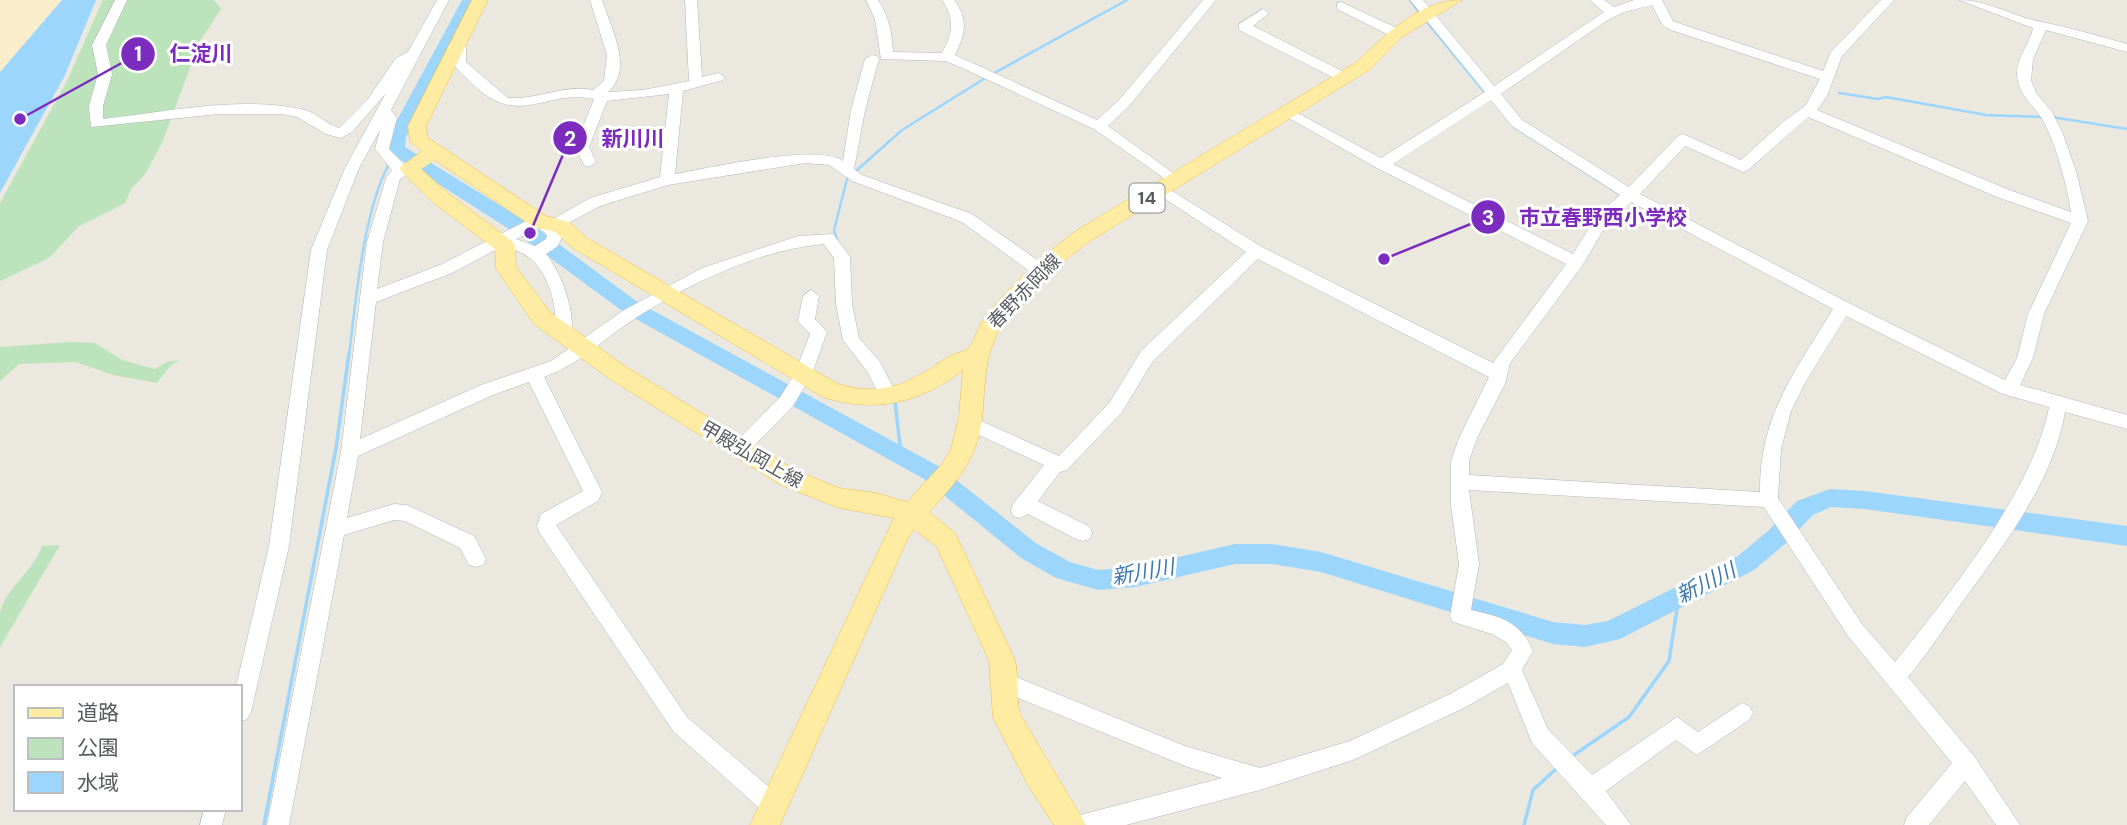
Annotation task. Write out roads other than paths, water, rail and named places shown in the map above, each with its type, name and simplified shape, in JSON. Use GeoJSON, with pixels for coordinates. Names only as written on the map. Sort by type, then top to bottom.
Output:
{"type":"FeatureCollection","features":[{"type":"Feature","properties":{"kind":"main road"},"geometry":{"type":"LineString","coordinates":[[480,0],[417,126],[419,141],[532,236]]}},
{"type":"Feature","properties":{"kind":"main road","name":"春野赤岡線"},"geometry":{"type":"LineString","coordinates":[[769,815],[897,534],[909,515],[939,484],[964,449],[974,355],[989,326],[1041,271],[1083,236],[1363,66],[1422,7],[1454,0]]}},
{"type":"Feature","properties":{"kind":"main road"},"geometry":{"type":"LineString","coordinates":[[435,152],[404,169],[442,199],[532,236],[580,243],[666,294],[794,388],[831,391],[850,398],[873,399],[926,384],[955,361],[974,355]]}},
{"type":"Feature","properties":{"kind":"main road","name":"甲殿弘岡上線"},"geometry":{"type":"LineString","coordinates":[[532,236],[506,268],[542,318],[573,343],[789,478],[816,490],[856,502],[879,504],[909,515],[931,525],[946,540],[1002,660],[1007,717],[1038,775],[1071,825]]}},
{"type":"Feature","properties":{"kind":"street"},"geometry":{"type":"LineString","coordinates":[[121,0],[99,45],[105,74],[96,106],[96,124],[219,110],[281,110],[302,113],[331,131],[341,133],[373,102],[401,61],[407,56],[412,58]]}},
{"type":"Feature","properties":{"kind":"street"},"geometry":{"type":"LineString","coordinates":[[242,703],[279,546],[319,250],[352,168],[443,0]]}},
{"type":"Feature","properties":{"kind":"street"},"geometry":{"type":"LineString","coordinates":[[589,162],[582,147],[600,94],[611,82],[614,55],[596,0]]}},
{"type":"Feature","properties":{"kind":"street"},"geometry":{"type":"LineString","coordinates":[[691,0],[696,84]]}},
{"type":"Feature","properties":{"kind":"street"},"geometry":{"type":"LineString","coordinates":[[872,0],[877,7],[886,36],[886,56],[947,57],[1099,126],[1169,185],[1256,251],[1497,373]]}},
{"type":"Feature","properties":{"kind":"street"},"geometry":{"type":"LineString","coordinates":[[947,57],[960,32],[956,11],[948,0]]}},
{"type":"Feature","properties":{"kind":"street"},"geometry":{"type":"LineString","coordinates":[[1099,126],[1124,103],[1210,0]]}},
{"type":"Feature","properties":{"kind":"street"},"geometry":{"type":"LineString","coordinates":[[1596,0],[1614,13]]}},
{"type":"Feature","properties":{"kind":"street"},"geometry":{"type":"LineString","coordinates":[[1084,825],[1260,779],[1353,750],[1457,701],[1510,671],[1523,651],[1515,636],[1508,630],[1461,616],[1469,564],[1458,482],[1460,461],[1468,438],[1496,384],[1502,361],[1576,262],[1603,218],[1630,195],[1683,139],[1743,167],[1807,111],[1820,96],[1836,55],[1888,0]]}},
{"type":"Feature","properties":{"kind":"street"},"geometry":{"type":"LineString","coordinates":[[1965,0],[2040,26],[2054,27],[2127,48]]}},
{"type":"Feature","properties":{"kind":"street"},"geometry":{"type":"LineString","coordinates":[[1382,165],[1419,138],[1492,94],[1574,36],[1631,3],[1657,1],[1668,23],[1676,27],[1826,77]]}},
{"type":"Feature","properties":{"kind":"street"},"geometry":{"type":"LineString","coordinates":[[1341,6],[1396,33]]}},
{"type":"Feature","properties":{"kind":"street"},"geometry":{"type":"LineString","coordinates":[[1422,7],[1517,123],[1630,195],[1843,307],[2009,389],[2127,422]]}},
{"type":"Feature","properties":{"kind":"street"},"geometry":{"type":"LineString","coordinates":[[1263,13],[1244,27],[1345,78]]}},
{"type":"Feature","properties":{"kind":"street"},"geometry":{"type":"LineString","coordinates":[[2009,389],[2025,358],[2036,314],[2080,221],[2058,138],[2048,117],[2030,98],[2024,71],[2040,26]]}},
{"type":"Feature","properties":{"kind":"street"},"geometry":{"type":"LineString","coordinates":[[455,47],[460,50],[458,61],[462,68],[504,102],[588,91],[610,97],[677,88],[718,77]]}},
{"type":"Feature","properties":{"kind":"street"},"geometry":{"type":"LineString","coordinates":[[850,173],[858,110],[872,59]]}},
{"type":"Feature","properties":{"kind":"street"},"geometry":{"type":"LineString","coordinates":[[667,180],[670,132],[677,88]]}},
{"type":"Feature","properties":{"kind":"street"},"geometry":{"type":"LineString","coordinates":[[278,825],[350,452],[375,242],[393,178],[404,169],[386,158],[382,149],[390,118],[385,106]]}},
{"type":"Feature","properties":{"kind":"street"},"geometry":{"type":"LineString","coordinates":[[1807,111],[2002,193],[2080,221]]}},
{"type":"Feature","properties":{"kind":"street"},"geometry":{"type":"LineString","coordinates":[[1287,113],[1382,165],[1576,262]]}},
{"type":"Feature","properties":{"kind":"street"},"geometry":{"type":"LineString","coordinates":[[369,298],[532,236],[590,205],[667,180],[805,158],[833,161],[850,173],[967,218],[1041,271]]}},
{"type":"Feature","properties":{"kind":"street"},"geometry":{"type":"LineString","coordinates":[[532,236],[552,273],[564,328],[573,343]]}},
{"type":"Feature","properties":{"kind":"street"},"geometry":{"type":"LineString","coordinates":[[350,452],[486,390],[557,366],[573,343],[666,294],[730,262],[798,241],[828,238],[842,257],[844,304],[851,340],[892,394]]}},
{"type":"Feature","properties":{"kind":"street"},"geometry":{"type":"LineString","coordinates":[[968,426],[979,427],[1061,465],[1116,407],[1147,356],[1256,251]]}},
{"type":"Feature","properties":{"kind":"street"},"geometry":{"type":"LineString","coordinates":[[740,449],[794,388],[819,332],[806,321],[811,296]]}},
{"type":"Feature","properties":{"kind":"street"},"geometry":{"type":"LineString","coordinates":[[1843,307],[1780,415],[1768,483],[1769,500],[1855,630],[1966,763],[2009,825]]}},
{"type":"Feature","properties":{"kind":"street"},"geometry":{"type":"LineString","coordinates":[[534,375],[593,492],[591,496],[548,520],[546,526],[680,724],[769,815]]}},
{"type":"Feature","properties":{"kind":"street"},"geometry":{"type":"LineString","coordinates":[[1894,677],[2008,519],[2044,458],[2058,420],[2058,404]]}},
{"type":"Feature","properties":{"kind":"street"},"geometry":{"type":"LineString","coordinates":[[1057,463],[1022,507],[1083,533]]}},
{"type":"Feature","properties":{"kind":"street"},"geometry":{"type":"LineString","coordinates":[[1458,482],[1769,500]]}},
{"type":"Feature","properties":{"kind":"street"},"geometry":{"type":"LineString","coordinates":[[335,530],[394,512],[407,513],[467,542],[476,559]]}},
{"type":"Feature","properties":{"kind":"street"},"geometry":{"type":"LineString","coordinates":[[1510,671],[1517,679],[1540,736],[1620,825]]}},
{"type":"Feature","properties":{"kind":"street"},"geometry":{"type":"LineString","coordinates":[[1006,683],[1185,756],[1260,779]]}},
{"type":"Feature","properties":{"kind":"street"},"geometry":{"type":"LineString","coordinates":[[1585,783],[1676,727],[1696,745],[1742,713]]}},
{"type":"Feature","properties":{"kind":"street"},"geometry":{"type":"LineString","coordinates":[[1915,825],[1966,763]]}},
{"type":"Feature","properties":{"kind":"water"},"geometry":{"type":"Polygon","coordinates":[[[62,0],[96,0],[65,75],[0,193],[0,72],[62,0]]]}},
{"type":"Feature","properties":{"kind":"waterway","name":"新川川"},"geometry":{"type":"LineString","coordinates":[[470,0],[397,137],[396,149],[530,233],[632,308],[932,473],[1029,551],[1064,571],[1098,580],[1135,577],[1235,554],[1272,554],[1321,562],[1553,633],[1585,636],[1611,631],[1746,563],[1777,537],[1805,508],[1830,498],[1865,500],[2127,536]]}},
{"type":"Feature","properties":{"kind":"waterway"},"geometry":{"type":"LineString","coordinates":[[838,243],[834,230],[847,179],[902,130],[987,77],[1127,0]]}},
{"type":"Feature","properties":{"kind":"waterway"},"geometry":{"type":"LineString","coordinates":[[1410,0],[1420,14]]}},
{"type":"Feature","properties":{"kind":"waterway"},"geometry":{"type":"LineString","coordinates":[[1427,22],[1486,94]]}},
{"type":"Feature","properties":{"kind":"waterway"},"geometry":{"type":"LineString","coordinates":[[1839,93],[1878,99],[1886,97],[1986,115],[2044,117]]}},
{"type":"Feature","properties":{"kind":"waterway"},"geometry":{"type":"LineString","coordinates":[[2052,117],[2127,129]]}},
{"type":"Feature","properties":{"kind":"waterway"},"geometry":{"type":"LineString","coordinates":[[1513,126],[1619,194]]}},
{"type":"Feature","properties":{"kind":"waterway"},"geometry":{"type":"LineString","coordinates":[[349,355],[367,231],[380,184],[389,164]]}},
{"type":"Feature","properties":{"kind":"waterway"},"geometry":{"type":"LineString","coordinates":[[264,825],[336,448],[349,353]]}},
{"type":"Feature","properties":{"kind":"waterway"},"geometry":{"type":"LineString","coordinates":[[895,401],[901,455]]}},
{"type":"Feature","properties":{"kind":"waterway"},"geometry":{"type":"LineString","coordinates":[[1571,757],[1629,717],[1669,661],[1679,596]]}},
{"type":"Feature","properties":{"kind":"waterway"},"geometry":{"type":"LineString","coordinates":[[1524,825],[1533,790],[1557,768]]}},
{"type":"Feature","properties":{"kind":"place","name":"仁淀川"},"geometry":{"type":"Point","coordinates":[20,119]}},
{"type":"Feature","properties":{"kind":"place","name":"新川川"},"geometry":{"type":"Point","coordinates":[530,233]}},
{"type":"Feature","properties":{"kind":"place","name":"市立春野西小学校"},"geometry":{"type":"Point","coordinates":[1384,259]}}]}
